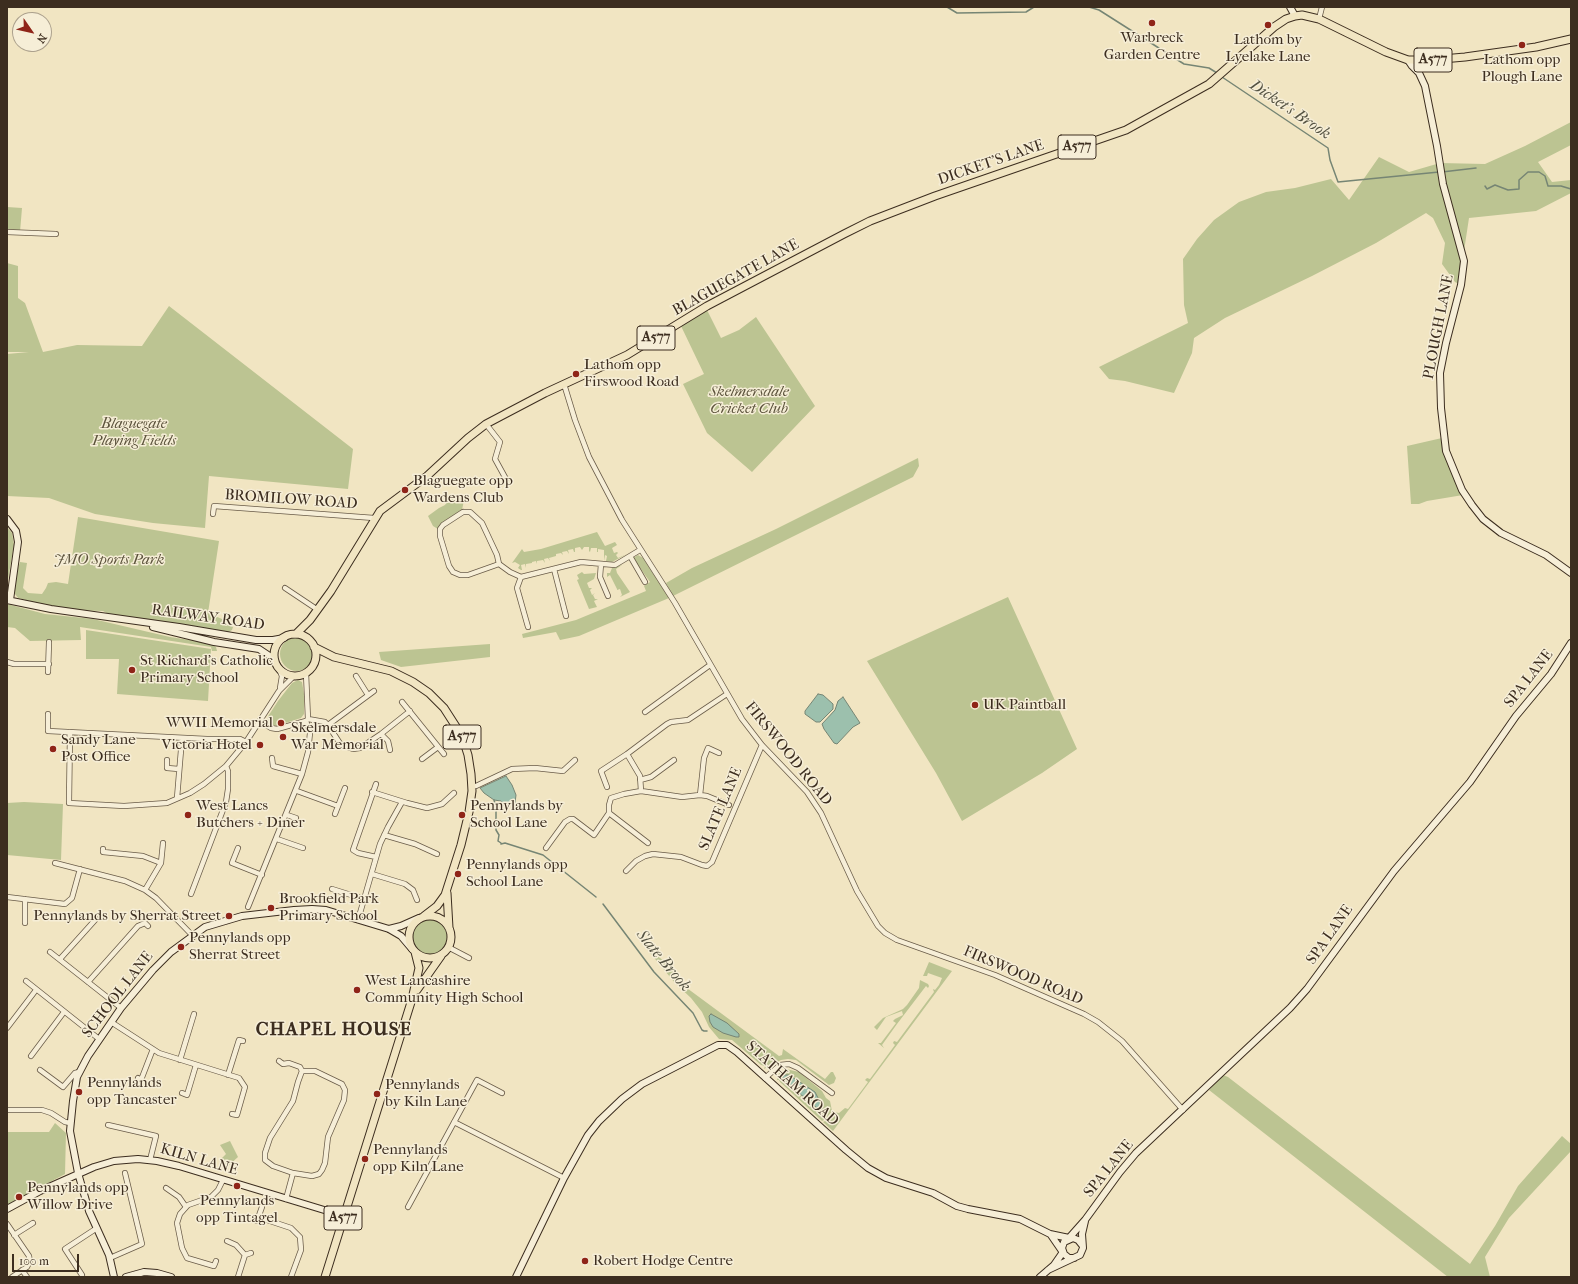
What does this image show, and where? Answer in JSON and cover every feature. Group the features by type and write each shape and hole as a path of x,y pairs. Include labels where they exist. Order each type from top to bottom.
{"main road":[{"name":"A577","path":"1298,15 1319,19 1386,52 1408,60 1438,60 1471,56 1536,47 1571,39"},
{"name":"DICKET'S LANE","path":"935,196 1120,132 1212,82 1274,27 1286,19 1298,15"},
{"name":"BLAGUEGATE LANE","path":"374,518 396,498 427,476 468,438 486,424 564,384 627,355 707,306 844,234 870,221 935,196"},
{"name":"A577","path":"284,638 296,634 318,610 331,591 374,518"},
{"path":"296,634 308,639 310,620"},
{"path":"284,638 276,647 274,659 279,669 288,675 294,676 306,673 310,670 316,657 314,647"},
{"name":"A577","path":"308,639 314,647 334,657 386,670 414,682 429,693 444,708 462,736 470,764 471,799 467,824 447,890 437,906 414,923 410,929 408,936 409,943 419,964 419,972 412,999 325,1277"},
{"name":"A577","path":"315,662 334,657"},
{"name":"A577","path":"412,999 428,972 448,947 451,936 447,890"},
{"path":"422,917 437,917 447,924 450,930"},
{"path":"413,950 425,958 431,958 442,954"}],"street":[{"path":"1290,7 1298,15"},
{"path":"1319,19 1322,7"},
{"name":"PLOUGH LANE","path":"1408,60 1419,73 1425,86 1442,176 1464,261 1461,285 1440,373 1441,414 1446,451 1462,490 1483,519 1501,533 1550,558 1571,573"},
{"path":"7,232 56,234"},
{"name":"FIRSWOOD ROAD","path":"564,384 575,420 589,457 608,496 640,550 662,582 742,718 762,745 807,792 821,812 857,891 878,926 897,940 995,975 1084,1014 1098,1022 1122,1041 1183,1110"},
{"path":"486,424 500,442 495,459 506,479"},
{"name":"BROMILOW ROAD","path":"213,514 214,506 374,518"},
{"path":"499,564 468,575 460,575 453,572 449,566 440,536 440,529 443,525 463,512 470,512 482,523 497,555 499,564 520,577 582,562 615,565 640,550"},
{"path":"7,519 16,531 18,542 8,600"},
{"path":"630,556 645,582"},
{"path":"601,564 601,579 608,596"},
{"path":"554,569 566,616"},
{"path":"520,577 517,588 528,627"},
{"path":"285,588 318,610"},
{"name":"RAILWAY ROAD","path":"8,600 51,609 265,641 284,638"},
{"name":"RAILWAY ROAD","path":"128,621 214,642 259,649 274,659"},
{"path":"236,637 243,647"},
{"path":"48,672 49,642"},
{"name":"SPA LANE","path":"1069,1238 1085,1220 1127,1163 1307,989 1391,875 1470,782 1516,716 1551,674 1571,643"},
{"path":"7,662 14,664 48,664"},
{"path":"645,712 710,665"},
{"path":"279,669 282,680 279,691"},
{"path":"256,905 249,905 297,790 308,752 310,733 307,720 306,673"},
{"path":"70,732 69,803 145,806 168,803 190,793 204,784 226,766 246,742 279,691 294,676"},
{"path":"356,676 368,695"},
{"path":"328,725 374,691"},
{"path":"607,787 601,771 670,722 688,720 727,694"},
{"path":"402,702 444,754"},
{"path":"260,721 271,728 277,729 307,720 322,720 328,725 341,745 353,749 360,748 381,734 410,711"},
{"path":"48,714 48,731 225,740 240,738 246,742"},
{"path":"381,734 388,741 390,750"},
{"path":"177,798 182,738"},
{"name":"SLATE LANE","path":"626,872 636,861 652,854 681,857 707,866 712,862 762,745"},
{"path":"421,759 438,747"},
{"path":"700,795 704,758 708,748 719,752"},
{"path":"627,754 636,768 640,780 641,791"},
{"path":"272,758 273,766 302,774"},
{"path":"167,760 167,768 179,769"},
{"path":"476,786 512,769 535,768 563,771 574,760"},
{"path":"640,780 651,777 674,760"},
{"path":"191,894 226,802 228,770 226,766"},
{"path":"376,784 353,850 358,853 376,857"},
{"path":"335,814 345,788"},
{"path":"297,790 338,806"},
{"path":"546,848 565,822 570,819 573,819 594,835 609,813 611,798 624,794 641,791 682,797 700,795 714,798 729,804"},
{"path":"372,792 402,802 427,808 442,804 454,793"},
{"path":"358,920 376,857 384,835 402,802"},
{"path":"609,813 648,843"},
{"path":"287,815 296,818"},
{"path":"384,835 415,844 437,854"},
{"path":"277,839 303,848"},
{"path":"145,890 160,863 163,843"},
{"path":"238,848 232,863 262,875"},
{"path":"103,849 103,852 143,856 160,863"},
{"path":"55,863 80,868 125,881 145,890 156,898 192,935"},
{"path":"7,896 60,905 67,904 73,896 80,868"},
{"path":"372,874 405,884 413,890 417,900"},
{"path":"332,889 364,899"},
{"path":"25,899 25,924"},
{"name":"SCHOOL LANE","path":"114,1277 110,1258 89,1211 78,1173 71,1140 70,1123 75,1086 83,1063 99,1039 121,1008 163,959 192,935 205,927 235,918 294,910 319,909 389,929 401,936 413,950"},
{"path":"389,929 402,926 422,917"},
{"path":"60,959 96,919"},
{"path":"88,982 138,926 145,923 148,926"},
{"path":"448,947 469,958"},
{"path":"50,952 121,1008"},
{"path":"26,981 99,1039"},
{"path":"7,1028 36,990"},
{"path":"31,1056 64,1012"},
{"path":"180,1060 194,1014"},
{"path":"111,1022 159,1053 239,1078 245,1087 237,1115 232,1114"},
{"path":"228,1075 239,1040 243,1041"},
{"name":"STATHAM ROAD","path":"516,1277 564,1178 588,1135 599,1121 622,1099 642,1084 718,1045 727,1045 737,1052 846,1150 868,1168 886,1178 933,1193 957,1206 1020,1219 1050,1234 1069,1238"},
{"path":"138,1078 141,1080 153,1049"},
{"path":"279,1061 283,1064 289,1063 300,1067 302,1071"},
{"path":"765,1078 780,1065 789,1064 798,1068 832,1093"},
{"path":"182,1093 187,1095 196,1065"},
{"path":"40,1070 63,1087 75,1073 79,1072"},
{"path":"302,1071 315,1071 342,1084 345,1090 344,1100 339,1114 328,1137 325,1163 319,1174 312,1176 293,1173 273,1166 265,1160 264,1157 270,1138 294,1101 302,1071"},
{"path":"408,1207 477,1080 502,1093"},
{"path":"7,1110 42,1110 70,1123"},
{"path":"454,1122 564,1178"},
{"path":"108,1125 156,1136 150,1160"},
{"name":"KILN LANE","path":"7,1209 78,1173 114,1161 150,1160 179,1166 344,1216"},
{"path":"110,1258 142,1244 125,1173"},
{"path":"286,1199 293,1173"},
{"path":"216,1260 214,1266 187,1258 182,1248 177,1223 180,1214 186,1207 196,1201 211,1197 218,1190 223,1180"},
{"path":"166,1188 179,1197 186,1207"},
{"path":"262,1207 258,1219 291,1228 300,1237 301,1250 291,1277"},
{"name":"SPA LANE","path":"1082,1245 1082,1234 1085,1220"},
{"path":"14,1235 33,1223"},
{"path":"7,1224 30,1258 29,1265 12,1277"},
{"path":"82,1275 66,1249 97,1228"},
{"name":"STATHAM ROAD","path":"1050,1234 1062,1251"},
{"path":"1040,1277 1048,1270 1056,1263 1062,1251 1064,1242 1069,1238 1078,1240 1083,1248 1080,1255 1048,1270"},
{"path":"227,1241 236,1245 245,1255"},
{"path":"1062,1251 1066,1256 1074,1258"},
{"path":"245,1255 251,1253"},
{"path":"238,1277 245,1255"},
{"path":"22,1270 27,1277"},
{"path":"126,1277 144,1272 157,1273 171,1277"}],"green space":[{"path":"1571,122 1571,145 1538,162 1552,182 1571,180 1571,193 1536,211 1469,218 1459,284 1455,282 1442,264 1445,243 1433,218 1426,213 1376,243 1225,318 1194,338 1192,353 1174,393 1125,381 1109,379 1099,367 1188,323 1184,305 1183,259 1197,239 1214,220 1239,202 1266,192 1295,188 1331,179 1349,200 1379,157 1409,172 1440,163 1485,164 1525,146"},
{"path":"7,207 22,208 20,232 7,230"},
{"name":"Blaguegate Playing Fields","path":"7,263 18,266 18,298 25,303 43,352 77,345 142,346 169,306 353,449 348,489 209,476 205,528 153,523 95,514 49,498 7,496 7,354 29,352 7,352"},
{"name":"Skelmersdale Cricket Club","path":"707,310 721,338 739,330 756,317 815,406 752,472 707,433 683,384 704,374 681,326"},
{"path":"1442,438 1463,495 1427,501 1419,504 1411,504 1407,446"},
{"path":"918,458 919,466 913,477 673,596 666,583 692,568 776,529"},
{"path":"456,495 464,500 462,510 441,525 438,529 433,526 428,516 445,505 449,499"},
{"name":"JMO Sports Park","path":"78,517 219,541 208,613 229,622 233,627 232,630 227,633 112,616 103,611 67,610 18,598 15,594 15,578 20,562 27,563 23,588 28,593 42,594 48,583 56,582 68,584"},
{"path":"7,527 12,533 14,545 7,585"},
{"path":"597,532 605,546 615,542 617,545 612,548 614,553 618,553 616,555 618,558 627,554 612,562 606,561 607,556 605,555 604,561 604,550 598,549 597,552 597,548 591,548 590,552 589,547 584,547 582,550 580,547 575,548 575,552 573,549 568,550 569,554 567,551 562,552 563,555 561,553 556,554 556,556 549,558 550,561 548,558 544,559 545,563 543,560 537,561 537,564 536,561 526,564 526,568 525,564 521,565 521,570 518,568 520,565 515,562 512,563 522,549 524,552 541,549"},
{"path":"638,555 643,558 669,598 579,636 560,640 556,632 523,638 522,634 576,620 646,591 644,586 650,582 633,558"},
{"path":"622,565 616,569 617,573 630,592 620,597 622,595 620,589 617,590 610,575 607,577 607,573 610,573 612,568"},
{"path":"582,572 584,574 596,573 594,579 587,583 589,588 592,588 590,590 592,595 595,593 593,595 595,599 598,599 594,601 597,607 589,609 577,580 579,579 577,575"},
{"name":"UK Paintball","path":"1008,597 1077,749 1042,773 962,821 936,773 867,661"},
{"path":"7,604 45,614 93,619 170,637 210,643 216,647 217,651 212,651 211,647 80,627 81,640 30,641 15,628 7,627"},
{"name":"St Richard's Catholic Primary School","path":"86,630 211,649 208,701 117,694 119,659 86,659"},
{"path":"294,637 300,637 309,642 313,648 313,660 309,666 300,671 294,671 285,666 280,657 280,651 285,642"},
{"path":"490,644 490,657 401,667 381,660 379,652"},
{"path":"298,680 302,682 304,694 304,714 301,718 276,726 270,724 267,718 292,683"},
{"path":"24,802 63,804 61,860 7,855 7,803"},
{"path":"433,919 442,924 446,930 446,944 442,950 433,955 425,955 416,950 412,944 411,933 416,924 422,920"},
{"path":"646,948 674,968 676,980 779,1056 782,1055 783,1049 825,1079 831,1072 833,1072 836,1078 834,1083 829,1085 796,1060 781,1060 764,1069 765,1066 761,1065 732,1040 719,1039 709,1027 702,1012 691,998 675,983"},
{"path":"929,962 952,971 833,1131 823,1122 827,1120 833,1112 839,1113 845,1108 848,1109 868,1082 865,1080 867,1078 870,1079 895,1045 893,1043 894,1041 897,1042 934,992 933,989 935,990 939,985 942,978 928,973 927,976 923,976"},
{"path":"920,980 928,984 928,988 926,986 897,1024 882,1045 884,1048 878,1043 881,1043 896,1023 893,1021 903,1015 902,1011 886,1017 877,1030 874,1027 883,1018 903,1009 907,1005 919,988"},
{"path":"786,1069 799,1072 822,1091 826,1098 830,1101 832,1111 826,1119 822,1121 779,1080 777,1080 779,1073","holes":["789,1075 815,1092 820,1110 787,1083"]},
{"path":"1223,1075 1228,1077 1470,1264 1495,1226 1518,1186 1562,1136 1571,1144 1571,1151 1509,1218 1485,1257 1490,1277 1448,1277 1209,1090"},
{"path":"55,1123 66,1133 65,1174 7,1205 7,1132 49,1132"},
{"path":"230,1141 238,1157 228,1166 220,1160 226,1154 220,1145"}],"shaded area":[{"path":"818,694 823,695 833,704 833,709 820,722 816,722 805,714 805,711"},
{"path":"843,697 860,723 853,727 837,744 834,743 822,724 835,710 838,701"},
{"path":"506,776 516,795 515,803 504,806 501,801 494,800 480,788"},
{"path":"711,1014 727,1023 739,1034 739,1037 723,1033 713,1027 709,1016"},
{"path":"785,1075 789,1075 815,1092 823,1108 820,1110 817,1108 787,1083 782,1078"}],"waterway":[{"name":"Dicket's Brook","path":"947,7 957,13 1026,12 1034,7"},
{"name":"Dicket's Brook","path":"1089,7 1099,10 1184,64 1209,68 1217,73"},
{"name":"Dicket's Brook","path":"1222,77 1328,148 1330,160 1338,182 1439,172"},
{"name":"Dicket's Brook","path":"1442,172 1476,168"},
{"path":"1485,186 1487,189 1495,185 1508,190 1519,189 1519,180 1528,172 1539,172 1545,176 1548,186 1561,186 1571,189"},
{"path":"494,800 496,807 496,830 499,835 498,841 501,843"},
{"name":"Slate Brook","path":"501,844 505,843 543,855 596,897"},
{"name":"Slate Brook","path":"603,904 654,972 693,1013 702,1030 707,1031"}],"place":[{"name":"Warbreck Garden Centre","path":"1152,23"},
{"name":"Lathom by Lyelake Lane","path":"1268,25"},
{"name":"Lathom opp Plough Lane","path":"1522,45"},
{"name":"Lathom opp Firswood Road","path":"576,374"},
{"name":"Blaguegate opp Wardens Club","path":"405,490"},
{"name":"St Richard's Catholic Primary School","path":"132,670"},
{"name":"UK Paintball","path":"975,705"},
{"name":"WWII Memorial","path":"281,723"},
{"name":"Skelmersdale War Memorial","path":"283,737"},
{"name":"Victoria Hotel","path":"260,745"},
{"name":"Sandy Lane Post Office","path":"53,749"},
{"name":"West Lancs Butchers + Diner","path":"188,815"},
{"name":"Pennylands by School Lane","path":"462,815"},
{"name":"Pennylands opp School Lane","path":"458,874"},
{"name":"Brookfield Park Primary School","path":"271,908"},
{"name":"Pennylands by Sherrat Street","path":"229,916"},
{"name":"Pennylands opp Sherrat Street","path":"181,947"},
{"name":"West Lancashire Community High School","path":"357,990"},
{"name":"Pennylands opp Tancaster","path":"79,1092"},
{"name":"Pennylands by Kiln Lane","path":"377,1094"},
{"name":"Pennylands opp Kiln Lane","path":"365,1159"},
{"name":"Pennylands opp Tintagel","path":"237,1186"},
{"name":"Pennylands opp Willow Drive","path":"19,1197"},
{"name":"Robert Hodge Centre","path":"585,1261"}],"district":[{"name":"CHAPEL HOUSE","path":"334,1030"}]}
